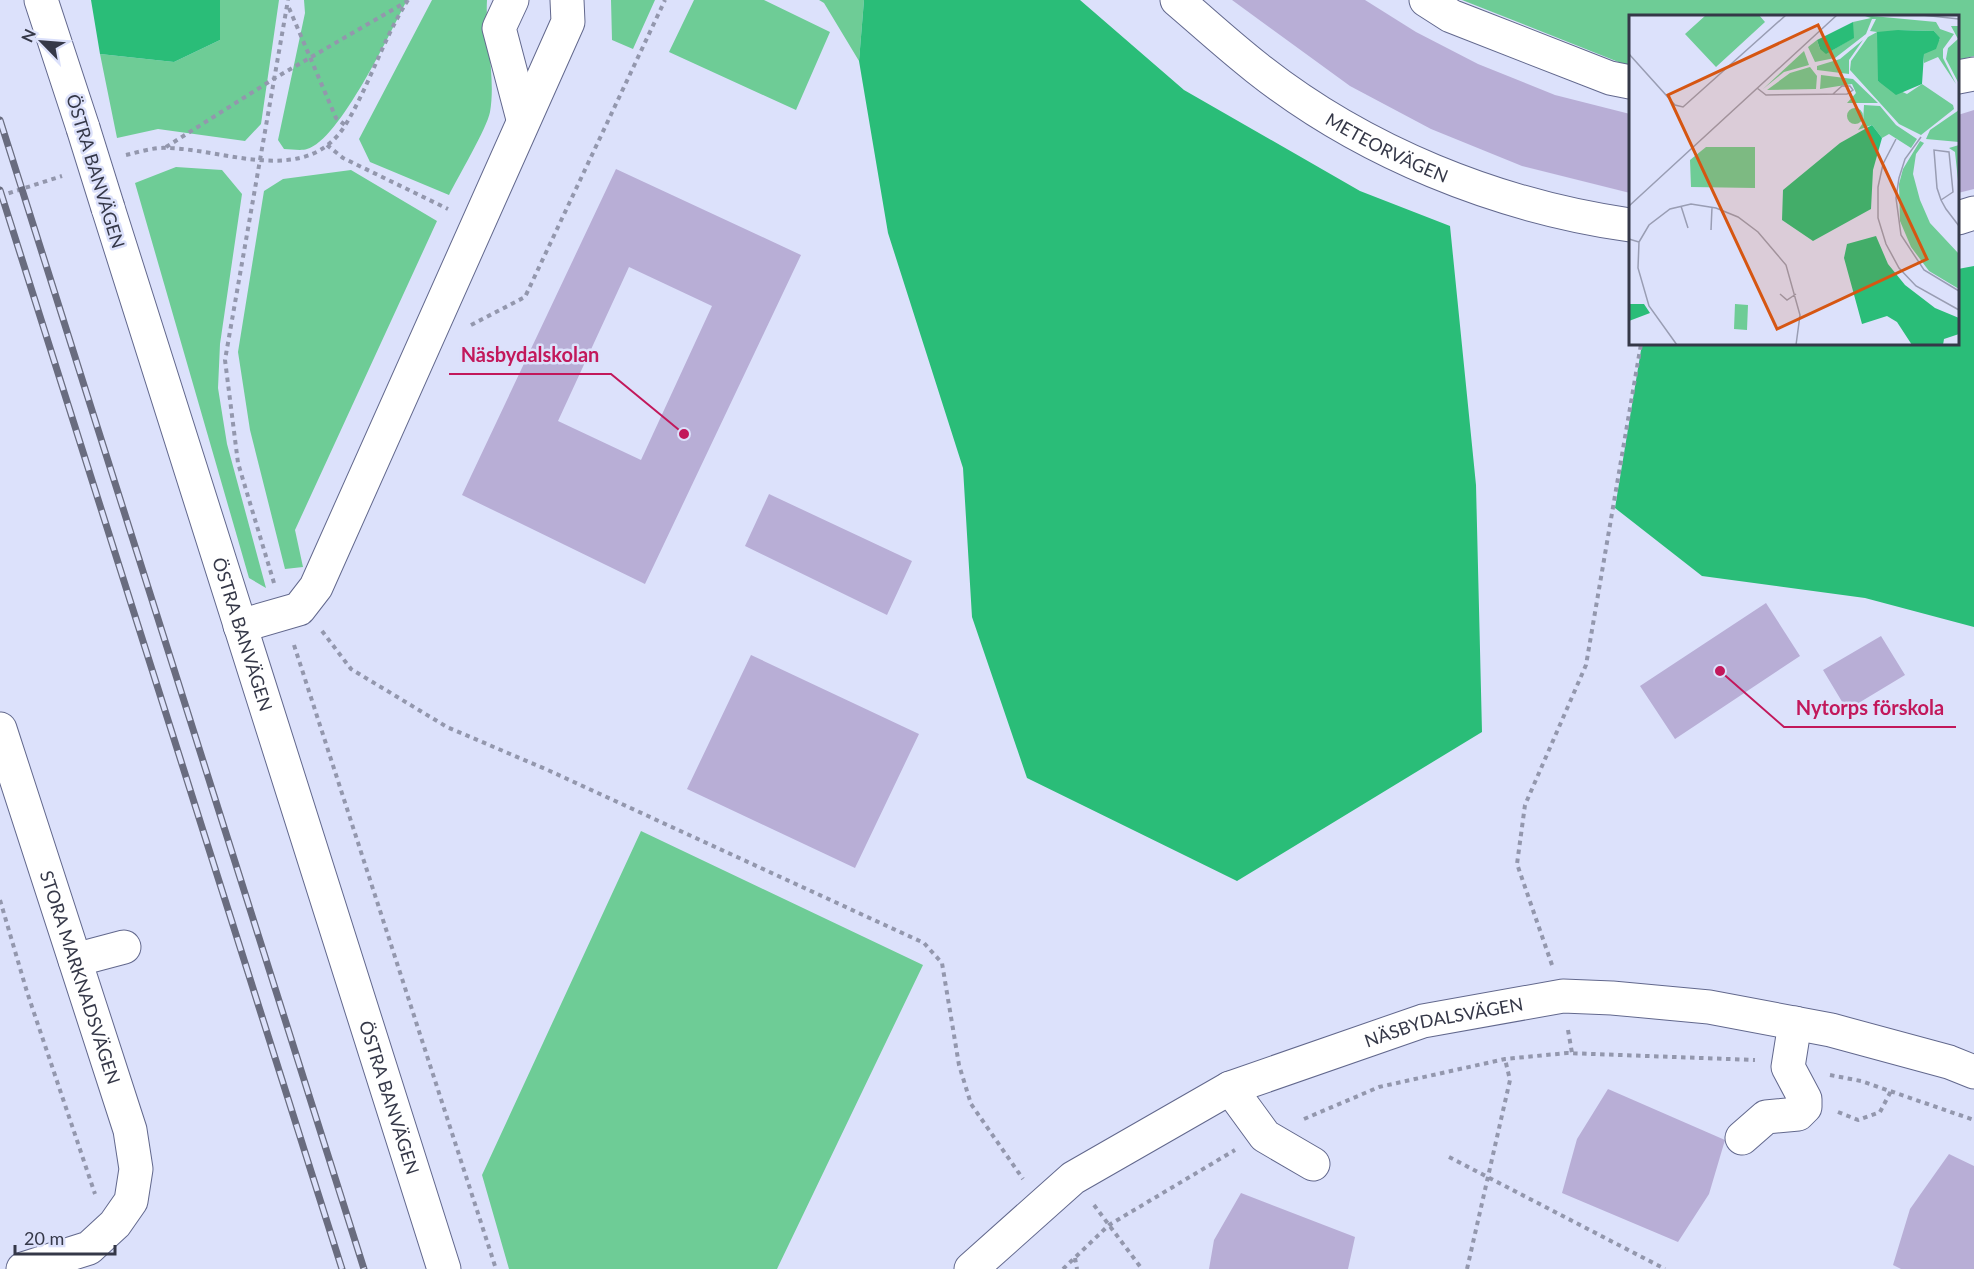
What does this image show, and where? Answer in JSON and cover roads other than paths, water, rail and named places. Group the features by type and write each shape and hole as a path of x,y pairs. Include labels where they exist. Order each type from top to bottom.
{"street":[{"name":"ÖSTRA BANVÄGEN","path":"41,0 444,1269"},
{"path":"512,0 499,28 523,119"},
{"path":"240,626 299,609 316,587 568,22 567,0"},
{"name":"METEORVÄGEN","path":"1177,0 1257,69 1314,108 1370,140 1443,175 1530,204 1629,225"},
{"path":"1426,0 1451,16 1610,78 1629,82"},
{"path":"1959,77 1974,74"},
{"path":"1959,218 1974,213"},
{"name":"STORA MARKNADSVÄGEN","path":"0,729 130,1130 136,1168 131,1202 110,1229 89,1248 23,1269"},
{"path":"75,960 124,947"},
{"name":"NÄSBYDALSVÄGEN","path":"971,1269 1073,1178 1230,1088 1424,1021 1563,996 1612,998 1709,1007 1831,1030 1928,1056 1974,1072"},
{"path":"1742,1138 1766,1117 1798,1114 1805,1107 1805,1099 1788,1067 1795,1023"},
{"path":"1230,1088 1265,1136 1313,1164"}],"railway":[{"path":"0,120 364,1269"},
{"path":"0,190 342,1269"}],"place":[{"name":"Näsbydalskolan","path":"684,434"},
{"name":"Nytorps förskola","path":"1720,671"}]}
